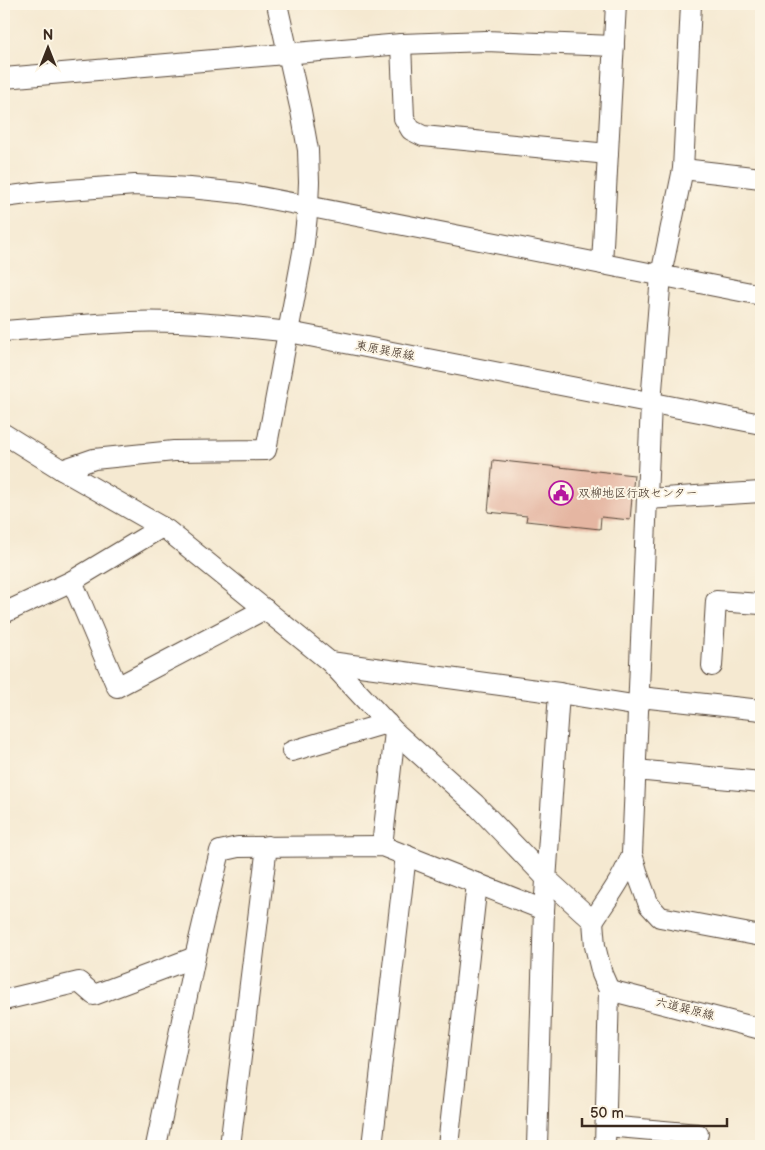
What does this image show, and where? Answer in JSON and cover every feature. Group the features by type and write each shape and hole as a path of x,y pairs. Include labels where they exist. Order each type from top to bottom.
{"street":[{"path":"62,470 94,459 174,451 266,450 303,252 310,182 308,150 301,111 276,4"},
{"path":"602,264 616,4"},
{"path":"605,1146 609,990 602,974 595,946 593,921 627,868 632,854 651,403 661,275 683,169 691,4"},
{"path":"4,78 401,44 486,41 614,46"},
{"path":"401,44 404,118 411,130 423,136 608,154"},
{"path":"683,169 761,178"},
{"path":"4,197 42,192 135,186 190,188 240,193 761,295"},
{"name":"東原巽原線","path":"4,331 130,322 181,322 289,332 761,424"},
{"path":"4,434 62,470 162,527 330,662 391,728 475,804 546,878 593,921"},
{"path":"648,499 761,492"},
{"path":"4,613 72,581 162,527"},
{"path":"72,581 117,688 265,609"},
{"path":"712,666 716,601 761,604"},
{"path":"330,662 560,693 761,710"},
{"path":"536,1146 544,910 560,693"},
{"path":"292,752 391,728"},
{"path":"382,846 391,728"},
{"path":"636,770 761,782"},
{"path":"156,1146 195,957 220,851 238,847 266,846 382,846 544,910"},
{"path":"230,1146 266,846"},
{"path":"632,854 649,905 660,917 761,936"},
{"path":"372,1146 406,855"},
{"path":"448,1146 477,883"},
{"path":"4,1000 79,982 94,995 195,957"},
{"name":"六道巽原線","path":"609,990 761,1029"},
{"path":"606,1126 671,1139 698,1134"}],"building":[{"name":"双柳地区行政センター","path":"493,460 634,475 630,520 601,517 600,529 526,521 527,516 488,512"}],"place":[{"name":"双柳地区行政センター","path":"561,493"}]}
